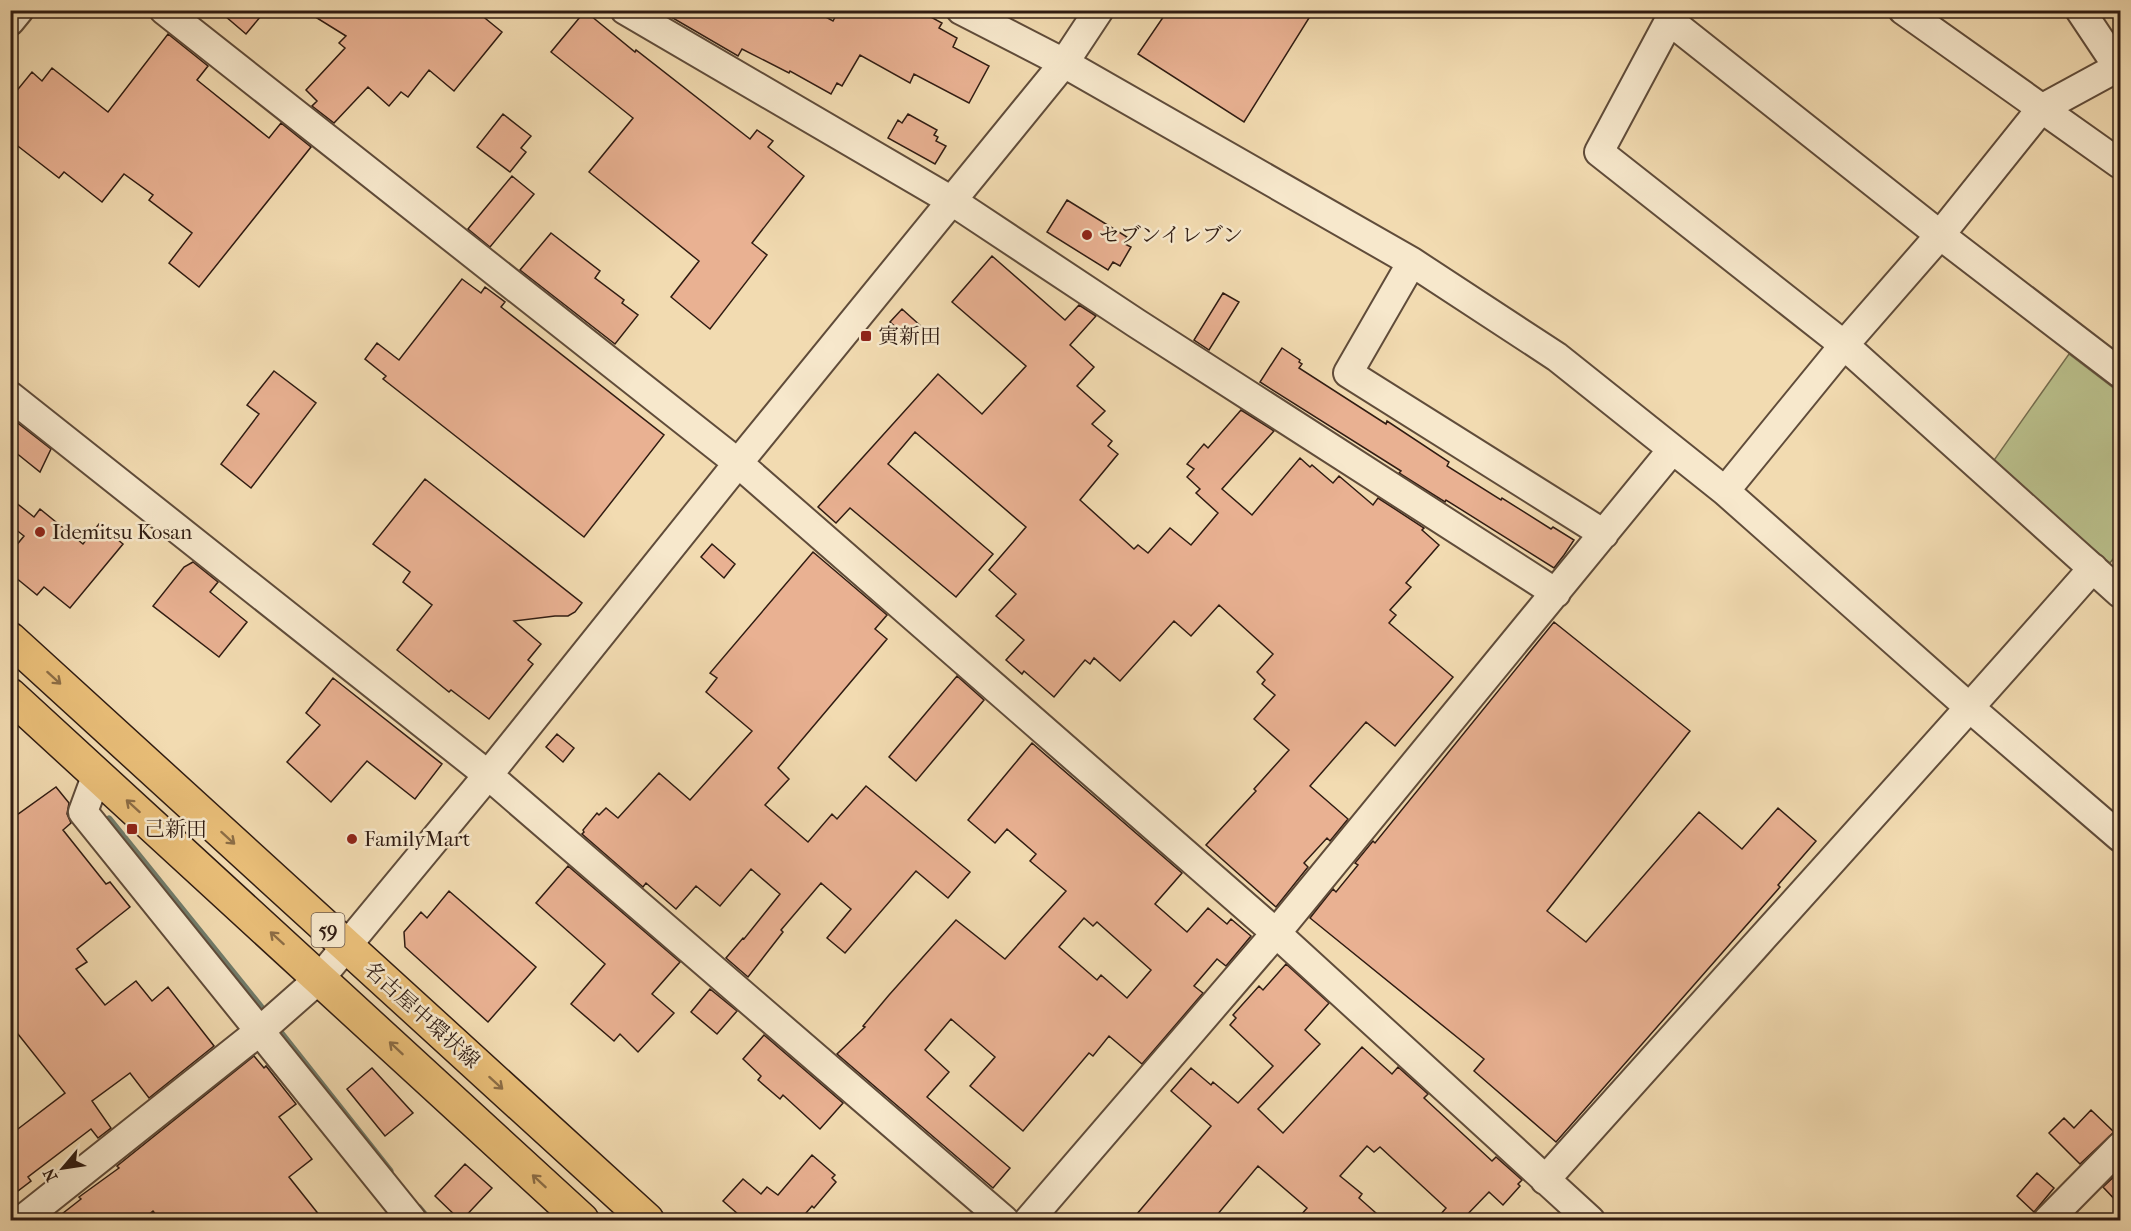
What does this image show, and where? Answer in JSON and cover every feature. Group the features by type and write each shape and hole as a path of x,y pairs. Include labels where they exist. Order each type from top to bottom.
{"main road":[{"name":"名古屋中環状線","path":"10,639 647,1221"},
{"name":"名古屋中環状線","path":"10,695 582,1221"}],"street":[{"path":"10,21 20,10"},
{"path":"164,10 738,463 1276,933 1590,1221"},
{"path":"625,10 952,201 1146,330 1556,593"},
{"path":"961,10 1064,63 1412,262 1557,357 1725,491 1970,708 2121,837"},
{"path":"22,1221 268,1024 320,978 488,775 738,463 1064,63 1099,10"},
{"path":"1904,10 2121,164"},
{"path":"1725,491 1844,345 1940,234 2041,109 2119,66 2080,10"},
{"path":"2121,373 1940,234 1672,16 1599,152 1844,345 2121,593"},
{"path":"1412,262 1348,373 1604,534"},
{"path":"10,396 488,775 1004,1221"},
{"path":"1029,1221 1276,933 1672,450"},
{"path":"1545,1180 2093,568"},
{"path":"97,774 83,812 268,1024 412,1221"},
{"path":"2048,1221 2121,1147"}],"green space":[{"path":"2069,354 2120,393 2120,550 2110,563 1992,463"}],"building":[{"path":"218,10 266,10 246,34"},
{"path":"304,10 475,10 502,32 454,91 429,70 408,97 401,92 389,106 368,87 334,123 312,106 317,101 306,90 345,48 339,43 346,36"},
{"path":"659,10 813,10 833,21 839,10 918,10 942,23 939,28 957,38 953,47 989,66 969,103 914,74 910,83 860,55 842,86 837,83 831,94 790,71 789,73 742,49 738,56"},
{"path":"1168,10 1314,10 1244,122 1138,54"},
{"path":"585,11 750,139 757,130 773,141 768,147 804,176 752,243 767,255 710,329 671,297 699,261 589,172 633,118 551,52"},
{"path":"168,34 208,66 197,80 269,138 281,123 311,147 199,287 169,263 192,233 149,200 153,195 124,174 102,202 64,172 59,178 10,140 10,99 32,72 42,81 52,68 108,112"},
{"path":"503,114 531,136 521,148 526,152 510,172 477,147"},
{"path":"908,114 937,130 934,135 938,137 936,141 946,146 935,164 888,138 898,120 902,123"},
{"path":"512,176 534,194 490,247 468,229"},
{"name":"セブンイレブン","path":"1067,200 1127,237 1123,243 1131,247 1120,266 1113,262 1108,270 1047,232"},
{"path":"551,233 600,271 595,278 624,300 622,303 638,315 615,344 520,270"},
{"path":"992,256 1065,320 1079,305 1096,316 1070,345 1094,367 1077,386 1105,411 1092,424 1112,441 1108,446 1118,454 1080,500 1134,549 1138,545 1148,553 1170,528 1191,545 1218,513 1196,493 1200,489 1187,477 1194,469 1187,464 1204,444 1208,448 1241,410 1274,431 1222,489 1252,515 1300,458 1333,483 1339,476 1373,505 1378,498 1424,528 1422,530 1439,545 1406,583 1411,587 1390,610 1396,615 1389,623 1453,677 1395,746 1366,722 1310,786 1348,819 1330,841 1327,838 1304,863 1308,867 1276,907 1206,845 1256,791 1254,789 1289,750 1254,719 1275,695 1262,684 1265,680 1257,672 1273,654 1219,605 1191,636 1174,621 1120,681 1094,658 1090,664 1085,660 1054,697 1024,671 1022,674 1006,660 1024,640 996,616 1016,594 989,570 1026,527 915,432 888,464 993,554 956,597 850,508 836,523 818,507 938,374 982,414 1026,366 952,302"},
{"path":"462,279 481,293 485,287 505,302 501,307 664,435 584,537 383,379 386,376 365,359 377,343 399,360"},
{"path":"1223,293 1239,302 1209,350 1194,340"},
{"path":"902,309 923,328 911,341 890,322"},
{"path":"1282,348 1300,360 1302,364 1299,368 1386,424 1387,421 1449,462 1447,466 1501,500 1502,498 1551,529 1553,527 1574,540 1554,568 1399,473 1401,471 1260,382"},
{"path":"274,371 316,403 251,488 221,464 259,414 247,405"},
{"path":"10,417 51,449 40,472 10,448"},
{"path":"425,479 582,603 575,612 568,616 514,621 541,644 528,660 533,664 489,719 451,690 449,692 397,650 432,605 403,582 410,572 373,544"},
{"path":"10,498 34,517 40,509 83,544 99,524 123,544 70,608 44,587 37,595 10,573 10,553 24,536 10,525"},
{"path":"712,544 735,564 724,578 701,557"},
{"path":"813,552 887,615 875,629 887,639 778,768 789,779 765,805 808,842 832,814 837,819 866,786 970,872 948,898 916,871 845,953 827,938 851,909 821,883 781,930 783,932 748,977 726,958 780,894 751,869 720,906 696,886 676,909 646,883 643,887 582,834 597,813 599,815 606,808 618,818 659,773 690,800 752,731 706,692 717,678 710,673"},
{"path":"193,562 218,582 210,592 247,622 219,657 153,606 184,567"},
{"path":"1554,622 1690,731 1547,911 1586,942 1699,812 1742,849 1778,808 1816,841 1778,885 1780,887 1556,1142 1474,1071 1484,1059 1310,918 1333,889 1336,892 1358,865 1355,863 1373,841 1375,843"},
{"path":"957,676 984,700 916,781 889,757"},
{"path":"333,678 442,764 415,799 367,761 331,802 287,762 320,725 306,713"},
{"path":"557,734 574,748 563,762 546,747"},
{"path":"1032,743 1182,873 1155,904 1187,932 1208,908 1227,924 1231,919 1251,936 1226,966 1217,959 1194,986 1203,993 1142,1064 1109,1036 1093,1056 1089,1053 1023,1131 970,1086 995,1057 951,1019 925,1050 949,1072 927,1097 1010,1168 993,1188 837,1054 865,1027 863,1026 889,995 956,920 1005,959 1066,891 1030,861 1036,854 1007,829 995,843 968,820","holes":["1084,918 1093,926 1097,922 1151,970 1127,998 1101,975 1097,980 1059,947"]},
{"path":"56,787 69,803 67,814 71,823 63,830 106,884 110,882 130,907 77,949 87,962 76,969 105,1005 136,981 152,1001 168,987 214,1046 149,1098 130,1073 92,1101 111,1128 98,1138 91,1129 28,1177 31,1181 10,1197 10,1135 65,1093 10,1024 10,820"},
{"path":"568,866 680,962 652,994 674,1013 638,1052 620,1034 614,1041 571,1004 605,964 536,903"},
{"path":"449,891 536,967 488,1022 405,947 404,932 421,912 427,918"},
{"path":"1286,964 1329,1003 1305,1030 1320,1044 1258,1109 1283,1133 1362,1047 1392,1074 1398,1067 1428,1094 1424,1098 1492,1161 1496,1157 1522,1180 1518,1184 1520,1186 1503,1205 1489,1192 1461,1221 1435,1221 1446,1208 1380,1147 1374,1152 1367,1146 1340,1176 1362,1194 1359,1198 1385,1221 1296,1221 1307,1208 1258,1166 1212,1221 1131,1221 1211,1126 1171,1091 1191,1068 1211,1085 1213,1082 1238,1103 1273,1066 1230,1025 1236,1018 1233,1015 1259,986 1263,990"},
{"path":"710,989 737,1011 717,1034 691,1012"},
{"path":"764,1035 843,1103 820,1129 783,1095 780,1099 758,1080 761,1076 743,1059"},
{"path":"254,1056 264,1068 266,1066 296,1104 279,1117 312,1159 289,1177 324,1221 161,1221 153,1211 141,1221 53,1221 81,1199 79,1197 119,1168 117,1166"},
{"path":"372,1068 413,1113 385,1136 347,1089"},
{"path":"2091,1110 2114,1132 2080,1164 2049,1133 2064,1118 2074,1128"},
{"path":"812,1155 835,1175 832,1178 836,1182 814,1208 812,1206 799,1221 746,1221 723,1201 743,1179 761,1194 767,1187 778,1195"},
{"path":"465,1164 492,1188 461,1221 435,1196"},
{"path":"2121,1170 2121,1206 2103,1187"},
{"path":"2037,1173 2054,1188 2034,1212 2017,1196"}],"waterway":[{"path":"109,819 268,1016"},
{"path":"276,1027 390,1171"},
{"path":"419,1208 429,1220"}],"place":[{"name":"セブンイレブン","path":"1087,235"},
{"name":"寅新田","path":"866,336"},
{"name":"Idemitsu Kosan","path":"40,532"},
{"name":"己新田","path":"132,829"},
{"name":"FamilyMart","path":"352,839"}]}
